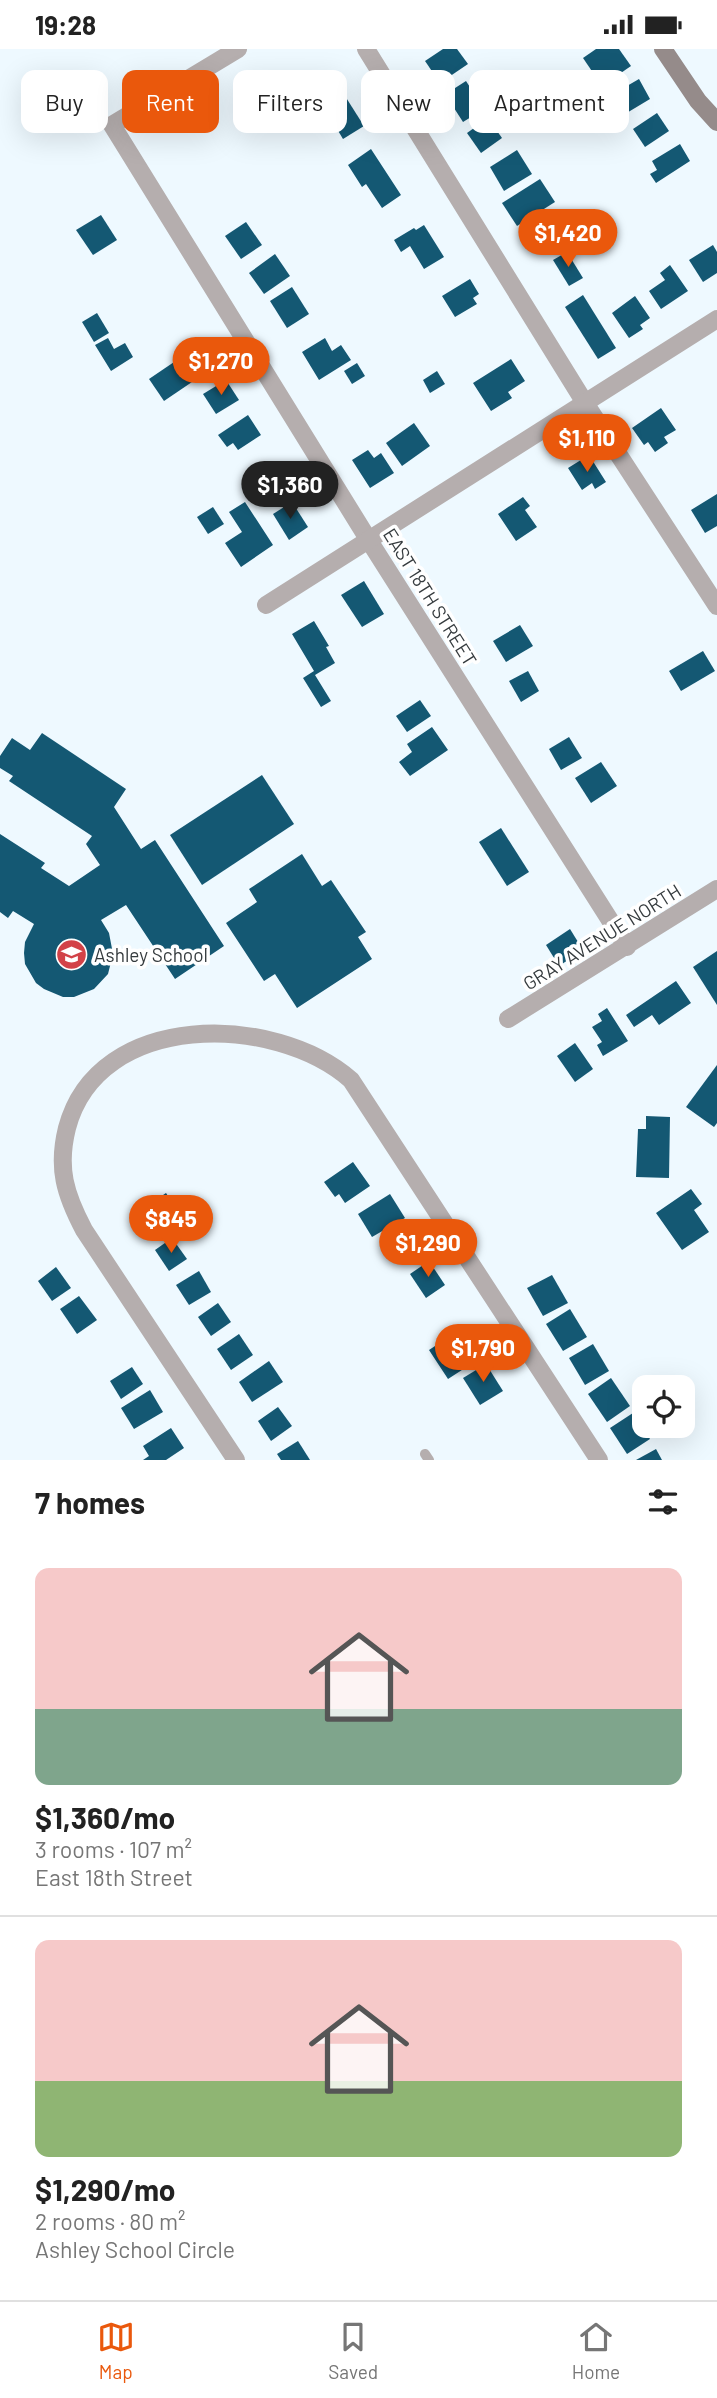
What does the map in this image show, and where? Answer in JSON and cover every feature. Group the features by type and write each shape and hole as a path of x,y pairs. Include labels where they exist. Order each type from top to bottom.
{"street":[{"name":"EAST 18TH STREET","path":"238,49 112,125 368,539 627,947"},
{"path":"366,49 585,403 717,606"},
{"path":"663,49 698,101 717,122"},
{"path":"266,605 717,319"},
{"name":"GRAY AVENUE NORTH","path":"508,1019 717,889"},
{"path":"236,1460 84,1230 74,1211 62,1169 61,1152 77,1098 110,1063 125,1053 141,1045 175,1037 225,1034 270,1041 321,1058 351,1080 599,1460"}],"building":[{"path":"443,49 457,49 468,64 455,73 455,70 431,70 425,61"},
{"path":"596,49 619,49 631,66 625,70 591,70 583,58"},
{"path":"639,79 650,99 629,112 629,85"},
{"path":"466,81 469,86 469,118 463,122 455,110 455,88"},
{"path":"347,99 361,121 361,128 343,139 339,133 347,133"},
{"path":"657,113 669,131 645,147 633,129"},
{"path":"467,133 498,133 502,138 481,153"},
{"path":"680,144 690,161 656,183 650,174 657,170 652,161"},
{"path":"371,149 401,195 382,208 366,184 362,187 348,165"},
{"path":"517,150 532,174 504,191 490,167"},
{"path":"540,179 555,202 517,226 502,203"},
{"path":"101,215 117,240 93,255 76,230"},
{"path":"246,222 262,245 241,259 225,236"},
{"path":"424,225 444,257 424,269 410,246 401,252 394,240"},
{"path":"713,245 717,252 717,273 703,282 689,260"},
{"path":"567,252 583,278 569,286 553,260"},
{"path":"275,254 290,276 264,294 249,273"},
{"path":"670,265 688,291 661,309 649,291 665,280 660,273"},
{"path":"470,279 479,294 473,298 477,304 455,317 442,296"},
{"path":"292,287 309,314 287,328 270,301"},
{"path":"583,295 616,348 598,359 565,307"},
{"path":"635,296 650,318 640,325 643,329 629,338 612,313"},
{"path":"97,313 109,333 94,342 82,322"},
{"path":"108,338 114,349 125,343 133,357 111,371 95,345"},
{"path":"325,338 332,351 341,345 351,360 319,380 302,352"},
{"path":"511,359 525,381 508,392 512,398 491,411 473,383"},
{"path":"177,360 192,382 164,401 149,379"},
{"path":"357,363 365,376 352,384 344,371"},
{"path":"437,371 445,384 430,393 423,380"},
{"path":"226,380 239,400 216,414 203,394"},
{"path":"661,408 676,430 664,437 668,443 655,452 648,442 644,445 632,428"},
{"path":"248,415 261,435 238,450 233,443 227,447 218,435"},
{"path":"414,423 430,446 402,466 386,443"},
{"path":"368,450 374,458 381,453 394,473 370,488 352,460"},
{"path":"589,455 606,482 595,489 592,483 582,490 568,468"},
{"path":"717,494 717,526 705,533 691,510"},
{"path":"523,497 530,506 525,510 537,527 516,541 498,514"},
{"path":"245,502 273,545 241,567 225,543 242,532 229,512"},
{"path":"292,502 308,527 289,540 273,514"},
{"path":"213,507 224,524 208,534 197,517"},
{"path":"364,581 384,614 362,627 341,595"},
{"path":"314,621 329,646 326,647 335,663 315,675 331,701 321,707 303,678 314,671 292,634"},
{"path":"520,625 533,646 506,662 493,641"},
{"path":"703,651 715,671 681,691 669,671"},
{"path":"528,671 539,691 521,702 509,681"},
{"path":"420,700 431,716 407,732 396,716"},
{"path":"432,727 448,750 410,776 399,762 412,752 407,744"},
{"path":"42,733 126,789 114,807 141,849 155,840 224,946 175,979 126,905 101,920 109,933 113,954 108,974 94,989 74,997 63,997 36,983 25,964 24,953 25,942 34,924 13,911 8,918 0,912 0,834 45,863 41,868 69,886 100,865 86,844 92,836 9,781 13,776 0,768 0,756 12,738 30,750"},
{"path":"569,737 582,758 561,770 549,749"},
{"path":"601,762 617,786 591,803 575,778"},
{"path":"262,775 294,824 202,885 170,835"},
{"path":"501,828 529,872 507,886 479,842"},
{"path":"302,854 322,886 331,880 366,932 358,937 372,959 297,1008 275,974 264,981 226,923 257,902 249,889"},
{"path":"570,929 583,950 559,966 546,945"},
{"path":"717,951 717,1005 693,967"},
{"path":"676,981 691,1003 659,1025 652,1015 634,1027 626,1015"},
{"path":"607,1008 628,1041 603,1056 597,1045 602,1042 592,1027 602,1021 598,1014"},
{"path":"575,1043 593,1069 575,1082 557,1056"},
{"path":"717,1065 717,1123 714,1127 686,1107"},
{"path":"646,1116 670,1117 669,1178 636,1177 638,1129 646,1129"},
{"path":"353,1162 370,1186 345,1203 339,1194 335,1197 324,1182"},
{"path":"691,1189 702,1204 694,1210 709,1232 682,1250 656,1213"},
{"path":"166,1193 176,1208 140,1231 131,1217"},
{"path":"390,1194 405,1218 372,1237 358,1214"},
{"path":"172,1238 187,1259 169,1271 155,1250"},
{"path":"429,1261 445,1285 426,1298 410,1274"},
{"path":"56,1267 71,1288 52,1301 38,1281"},
{"path":"199,1271 211,1292 189,1305 176,1285"},
{"path":"552,1275 568,1303 543,1316 527,1288"},
{"path":"79,1296 97,1320 77,1334 60,1309"},
{"path":"218,1303 231,1322 211,1336 198,1317"},
{"path":"570,1309 587,1337 563,1351 546,1324"},
{"path":"239,1334 253,1355 231,1370 217,1349"},
{"path":"467,1335 482,1357 448,1379 429,1350 444,1340 449,1347"},
{"path":"593,1344 609,1371 585,1385 569,1358"},
{"path":"269,1361 283,1382 252,1402 239,1382"},
{"path":"486,1364 503,1391 480,1405 463,1378"},
{"path":"132,1367 143,1384 121,1399 110,1381"},
{"path":"611,1378 630,1406 607,1422 588,1394"},
{"path":"150,1390 163,1412 134,1429 121,1408"},
{"path":"278,1407 292,1426 271,1441 258,1421"},
{"path":"632,1414 632,1438 650,1439 627,1454 610,1428"},
{"path":"171,1428 184,1448 166,1460 143,1460 149,1456 143,1446"},
{"path":"298,1441 310,1460 281,1460 277,1454"},
{"path":"656,1449 662,1460 636,1460"}],"place":[{"name":"Ashley School","path":"71,955"}]}
